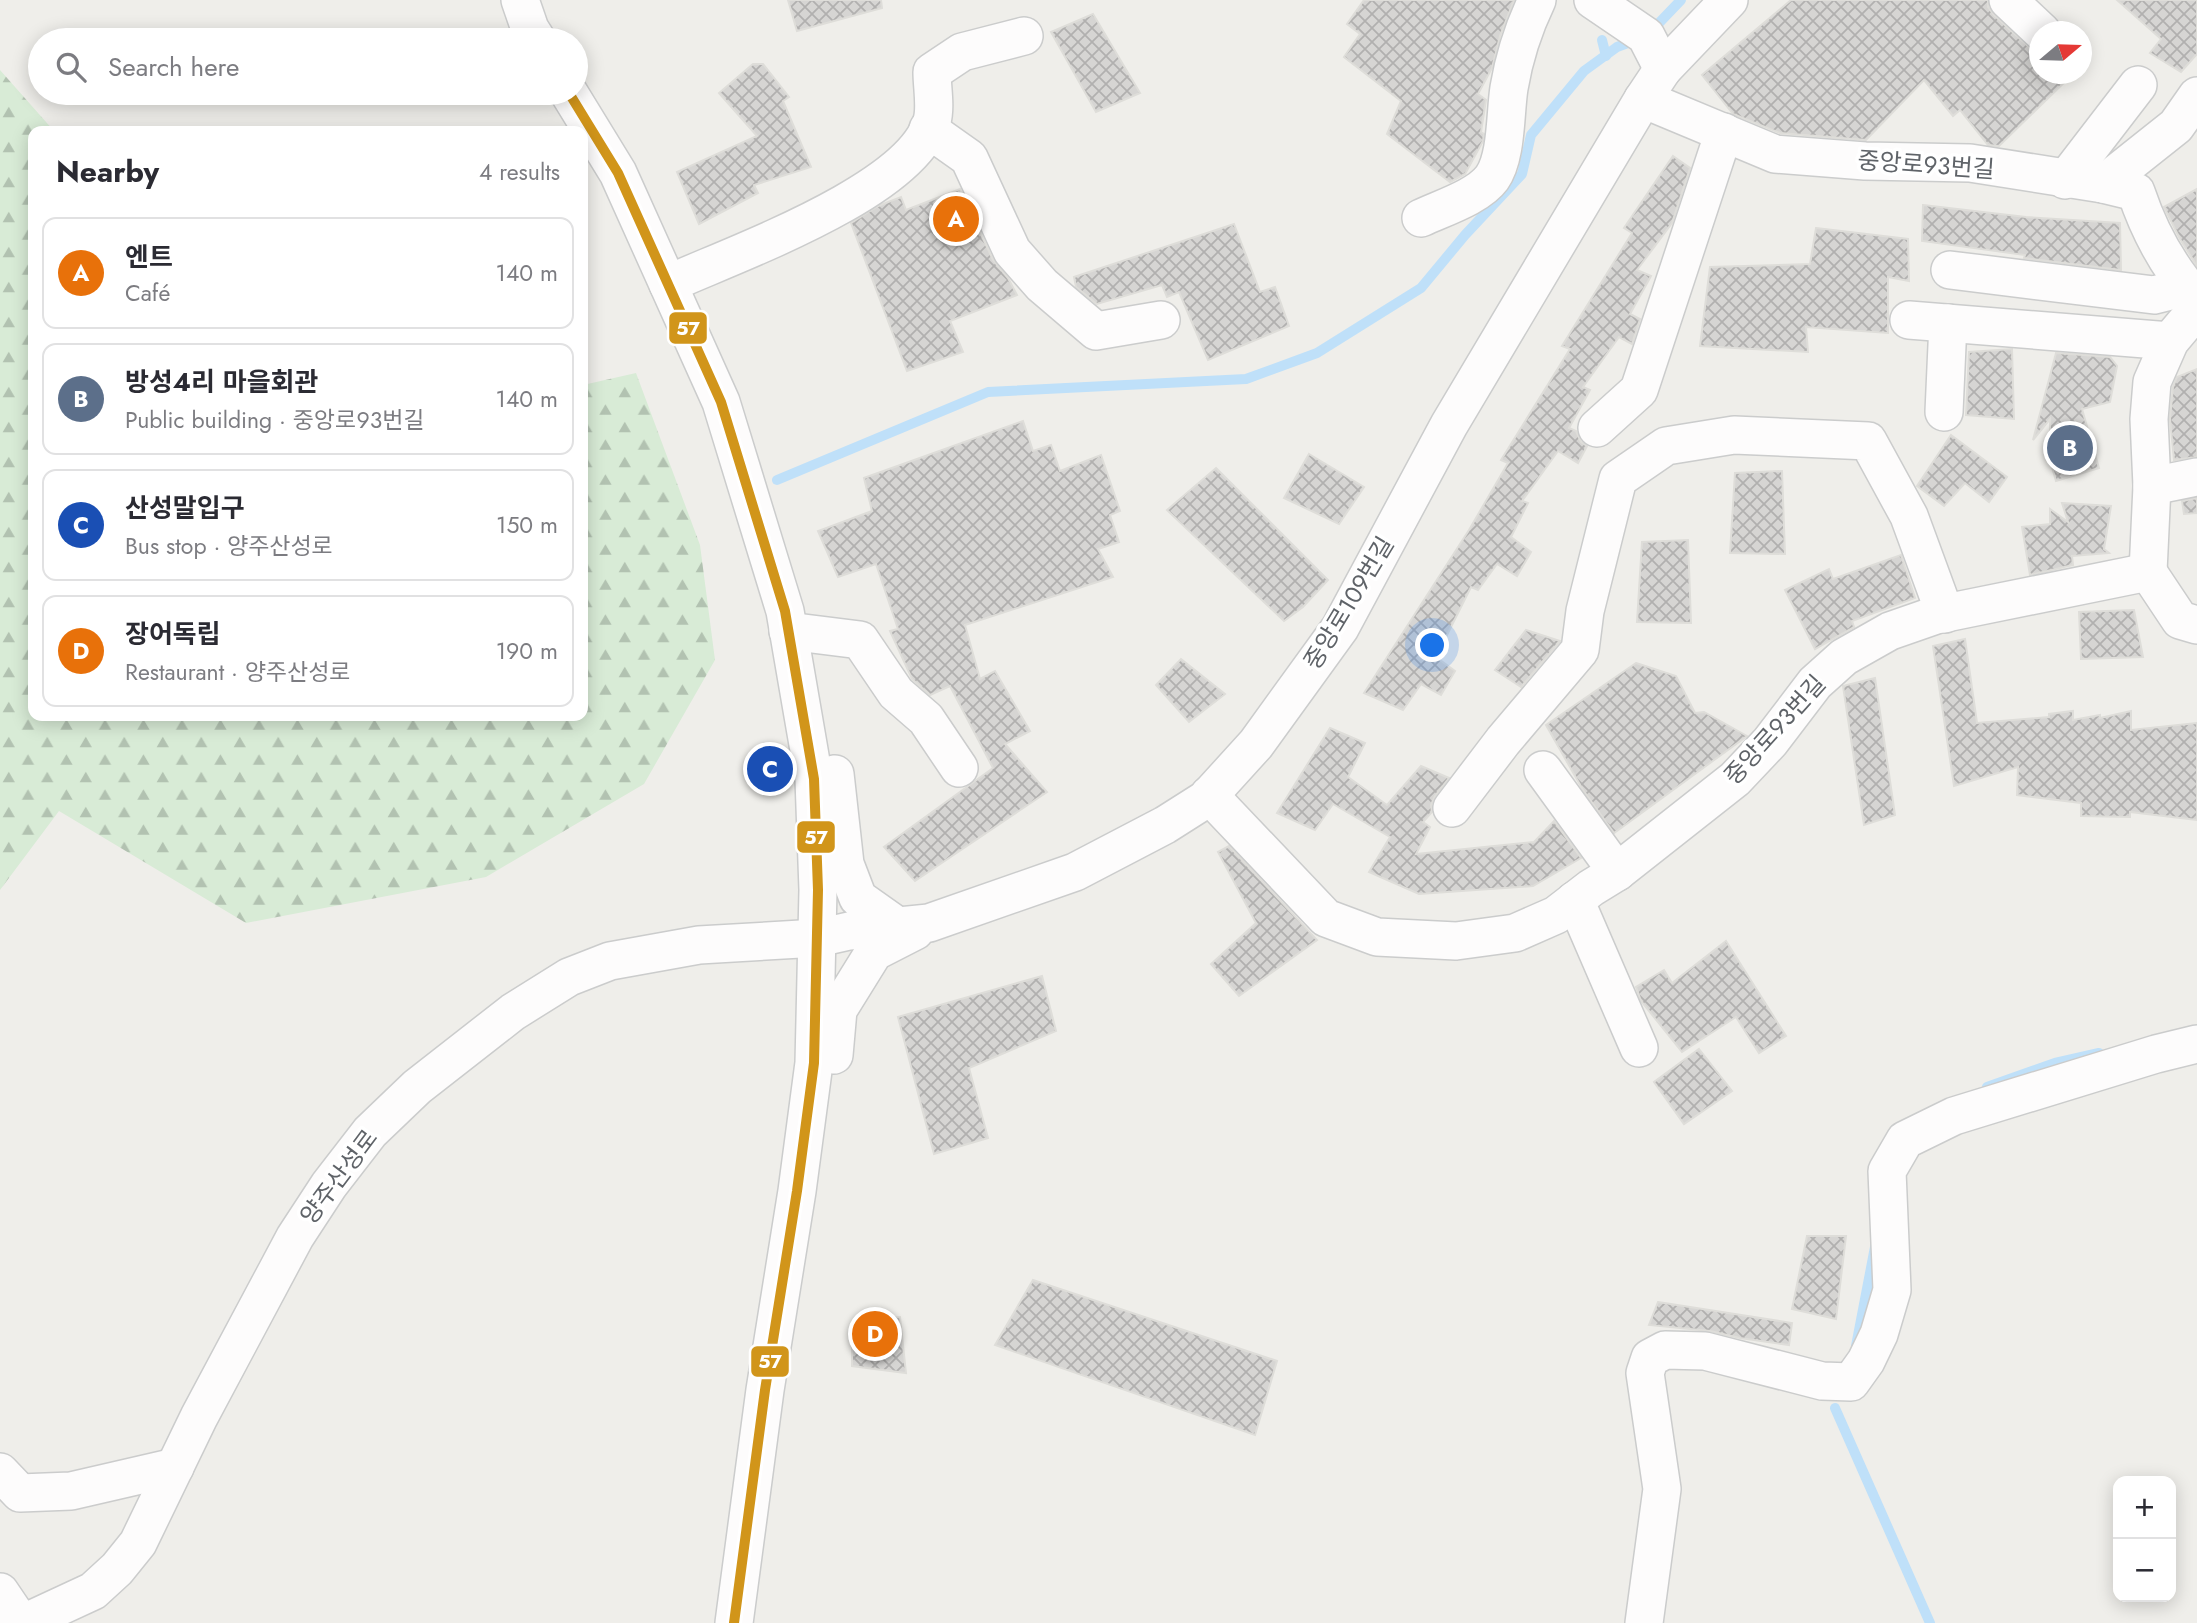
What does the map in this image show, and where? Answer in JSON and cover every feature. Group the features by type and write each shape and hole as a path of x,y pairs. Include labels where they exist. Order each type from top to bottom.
{"street":[{"path":"520,0 530,28"},
{"path":"1421,218 1468,197 1492,178 1503,147 1510,86 1527,19 1537,0"},
{"path":"1593,0 1636,29 1663,69"},
{"name":"중앙로109번길","path":"818,938 849,931 914,925 1075,872 1165,825 1209,795 1256,744 1340,628 1449,425 1643,99 1663,69 1728,0"},
{"path":"2008,0 2030,21"},
{"path":"668,284 796,228 871,189 921,143 933,119 932,72 962,52 1024,36"},
{"path":"2065,180 2138,85"},
{"path":"2103,184 2187,137 2197,96"},
{"name":"중앙로93번길","path":"1643,99 1775,153 1865,161 1970,163 2103,184 2136,192 2146,223 2193,298"},
{"path":"576,105 618,173 721,402 785,611 814,779 818,938 814,1063 800,1171 765,1390 734,1623"},
{"path":"928,129 969,158 1012,251 1042,285 1074,313 1096,331 1161,320"},
{"path":"1597,428 1639,390 1724,132"},
{"path":"1950,270 2193,298 2152,382 2149,419 2152,486 2148,572 2180,620 2197,625"},
{"path":"1909,320 2170,341"},
{"path":"1944,412 1948,323"},
{"path":"1452,808 1503,741 1580,650 1585,611 1618,479 1665,446 1734,435 1868,441 1909,516 1945,614"},
{"path":"2152,486 2197,477"},
{"name":"중앙로93번길","path":"1209,795 1326,918 1377,937 1455,941 1515,933 1556,915 1617,872 1734,779 1770,742 1815,682 1844,657 1890,631 1945,614 2148,572"},
{"path":"788,631 860,640 895,693 926,719 958,768"},
{"path":"795,668 831,744 845,864 858,898 914,925"},
{"path":"1543,770 1617,872"},
{"path":"1574,900 1639,1048"},
{"path":"800,1171 813,1155 827,1096 838,1010 874,952 914,925"},
{"name":"양주산성로","path":"22,1623 93,1591 117,1569 138,1543 295,1237 329,1185 370,1132 427,1078 513,1012 569,977 610,961 699,945 818,938"},
{"path":"1644,1623 1662,1489 1646,1385 1645,1373 1650,1358 1665,1350 1705,1351 1822,1381 1852,1381 1866,1362 1879,1334 1892,1290 1887,1171 1905,1140 1954,1116 2197,1044"},
{"path":"0,1472 20,1493 71,1491 175,1467"},
{"path":"0,1592 22,1623"}],"green space":[{"path":"0,70 28,102 28,105 50,126 28,126 28,721 588,721 588,384 636,373 700,545 715,660 644,784 486,877 246,923 59,811 0,890"}],"building":[{"path":"788,0 881,0 882,8 797,31"},
{"path":"1364,0 1514,0 1500,36 1492,68 1478,94 1486,100 1481,132 1484,134 1483,141 1465,174 1450,182 1387,134 1401,101 1344,57 1360,34 1347,24"},
{"path":"1791,0 1988,0 1988,7 1994,15 2029,47 2029,84 2063,84 1999,146 1988,145 1960,110 1953,116 1924,80 1866,140 1780,133 1733,114 1702,75"},
{"path":"2117,0 2197,0 2197,54 2181,72 2150,53 2161,39"},
{"path":"1093,14 1140,93 1096,112 1051,32"},
{"path":"753,64 763,64 789,97 783,101 811,167 754,185 758,193 699,224 677,172 757,136 719,93"},
{"path":"1673,156 1690,168 1672,223 1637,270 1651,276 1630,314 1640,319 1632,344 1619,337 1583,387 1590,390 1569,428 1576,431 1581,442 1587,446 1578,463 1558,451 1522,501 1528,503 1511,537 1531,552 1517,576 1497,564 1478,590 1471,587 1436,657 1455,671 1441,695 1421,684 1403,710 1364,693 1469,530 1508,463 1501,460 1570,349 1562,346 1632,233 1624,228"},
{"path":"960,189 993,260 1008,278 1017,295 950,321 963,352 907,371 851,223 878,206 901,197 906,210"},
{"path":"2197,189 2197,266 2164,207"},
{"path":"1923,205 2026,217 2120,223 2121,270 2024,258 2025,255 1922,241"},
{"path":"1234,224 1260,292 1275,287 1289,326 1208,360 1179,292 1167,297 1162,285 1097,304 1076,287 1074,277"},
{"path":"1816,228 1908,239 1909,281 1888,277 1888,333 1806,327 1808,352 1700,346 1710,267 1810,264"},
{"path":"2012,349 2014,419 1966,415 1969,352"},
{"path":"2056,353 2110,357 2117,366 2110,402 2082,409 2099,468 2056,481 2050,460 2050,419 2033,440"},
{"path":"2197,369 2197,457 2174,460 2170,419 2173,387 2177,377"},
{"path":"1023,421 1033,451 1051,445 1060,471 1101,455 1120,511 1110,515 1119,542 1098,549 1113,577 965,625 980,679 995,671 1030,731 1005,744 1047,792 915,881 884,847 993,768 950,686 930,695 912,679 890,631 898,629 876,564 838,577 818,531 872,511 864,478"},
{"path":"1951,435 2007,477 1989,502 1965,483 1944,506 1917,486"},
{"path":"1309,454 1364,487 1339,524 1284,498"},
{"path":"1216,468 1328,580 1303,607 1284,621 1167,510"},
{"path":"1782,471 1785,554 1730,553 1735,473"},
{"path":"2197,498 2197,513 2184,514 2182,501"},
{"path":"2062,503 2111,506 2104,549 2109,553 2072,556 2073,565 2030,575 2022,527 2050,524 2050,509 2068,522"},
{"path":"1688,540 1691,623 1637,622 1642,542"},
{"path":"1901,555 1915,598 1852,621 1854,627 1815,649 1785,590 1829,569 1833,579"},
{"path":"2134,610 2143,657 2081,659 2079,612"},
{"path":"1526,630 1560,641 1521,687 1495,670"},
{"path":"1965,639 1977,723 2049,717 2049,714 2073,711 2073,720 2100,715 2100,718 2131,711 2131,730 2197,723 2197,820 2130,812 2130,817 2081,816 2081,803 2017,795 2018,767 1954,786 1933,646"},
{"path":"1181,659 1225,694 1189,722 1156,685"},
{"path":"1636,663 1676,676 1695,713 1704,712 1747,736 1614,833 1583,790 1546,725"},
{"path":"1875,678 1895,815 1864,825 1843,686"},
{"path":"1330,728 1365,743 1348,777 1387,805 1421,766 1449,778 1435,796 1431,805 1432,812 1423,822 1430,827 1416,854 1534,842 1554,821 1581,858 1533,886 1419,894 1369,872 1390,837 1333,804 1315,830 1277,813"},
{"path":"1229,846 1317,940 1239,996 1211,964 1256,923 1218,852"},
{"path":"1726,941 1786,1036 1759,1053 1736,1017 1682,1052 1641,1001 1636,987 1664,970 1672,983"},
{"path":"1042,976 1056,1031 969,1068 988,1138 934,1154 898,1017"},
{"path":"1699,1049 1732,1091 1684,1124 1654,1082"},
{"path":"1807,1236 1846,1236 1836,1319 1792,1309"},
{"path":"1033,1280 1277,1361 1255,1435 995,1345"},
{"path":"1658,1302 1792,1323 1789,1345 1710,1331 1649,1325"},
{"path":"900,1317 906,1373 852,1366 852,1322"}],"waterway":[{"path":"1648,31 1681,0"},
{"path":"1602,40 1606,56"},
{"path":"777,480 988,392 1246,379 1317,353 1421,288 1465,235 1522,174 1531,135 1584,71 1617,47 1636,40"},
{"path":"1987,1087 2055,1063 2099,1053"},
{"path":"1856,1346 1875,1247"},
{"path":"1835,1408 1930,1623"}],"transit line":[{"name":"57","path":"576,105 618,173 721,402 785,611 814,779 818,890 814,1063 797,1191 765,1390 734,1623"}],"place":[{"name":"엔트","path":"956,219"},
{"name":"방성4리 마을회관","path":"2070,448"},
{"name":"산성말입구","path":"770,769"},
{"name":"장어독립","path":"875,1334"}]}
